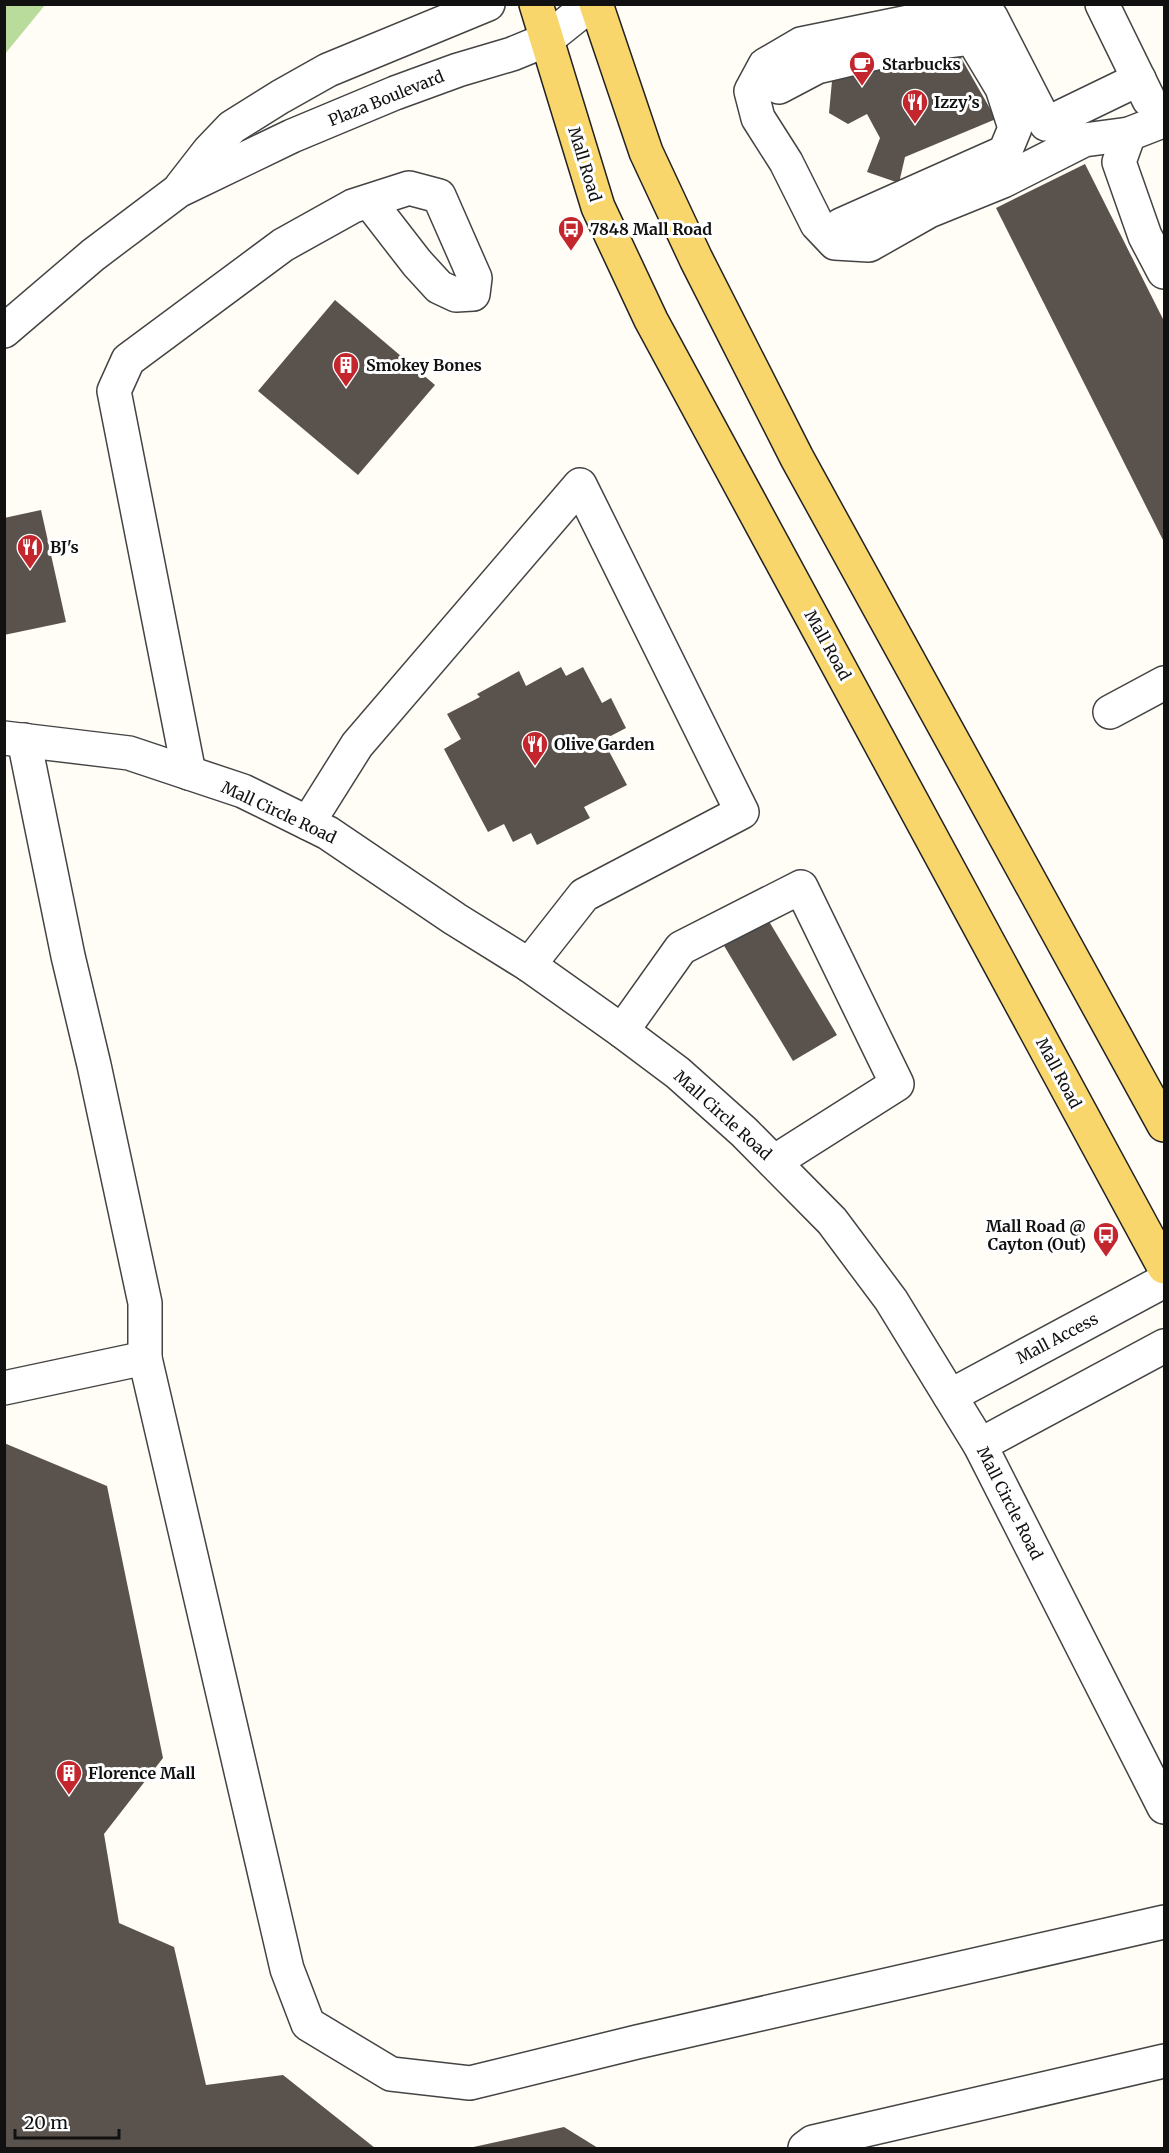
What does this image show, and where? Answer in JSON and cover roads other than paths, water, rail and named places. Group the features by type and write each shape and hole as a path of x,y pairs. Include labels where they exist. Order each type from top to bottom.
{"main road":[{"name":"Mall Road","path":"536,4 598,207 651,320 1164,1267"},
{"path":"596,4 646,152 696,259 791,447 1164,1125"}],"street":[{"name":"Plaza Boulevard","path":"178,191 209,151 232,127 280,97 328,70 488,4"},
{"name":"Plaza Boulevard","path":"4,331 93,255 178,191 292,136 385,97 458,70 512,54 546,40 591,4"},
{"path":"1102,4 1162,127 1084,140 1003,181 929,211 869,245 835,243 818,224 786,162 758,118 751,91 765,65 801,44 914,21 991,17 1046,124 1139,80"},
{"path":"801,44 779,87 817,67 902,47 972,38 1002,88 1015,128 1005,152 842,225 869,245"},
{"path":"1129,134 1119,162 1145,236 1164,272"},
{"path":"189,773 114,392 128,360 137,353 283,245 353,207 369,201"},
{"path":"308,823 357,745 580,484 742,812 584,896 529,965"},
{"path":"1110,712 1164,683"},
{"path":"14,739 94,1065 145,1303 145,1358 287,1969 308,2024 391,2074 470,2084 637,2042 1164,1922"},
{"name":"Mall Circle Road","path":"14,739 129,753 243,791 328,833 529,965 622,1031 678,1073 744,1132 832,1221 891,1300 980,1445 1164,1807"},
{"path":"622,1031 681,948 801,887 897,1084 774,1162"},
{"name":"Mall Access","path":"950,1396 1164,1281"},
{"path":"980,1445 1164,1346"},
{"path":"4,1388 145,1358"},
{"path":"805,2148 813,2142 1164,2061"}],"place":[{"name":"Starbucks","path":"862,87"},
{"name":"Izzy’s","path":"915,125"},
{"name":"7848 Mall Road","path":"571,252"},
{"name":"Smokey Bones","path":"346,388"},
{"name":"BJ's","path":"30,570"},
{"name":"Olive Garden","path":"535,767"},
{"name":"Mall Road @ Cayton (Out)","path":"1106,1258"},
{"name":"Florence Mall","path":"69,1796"}]}
